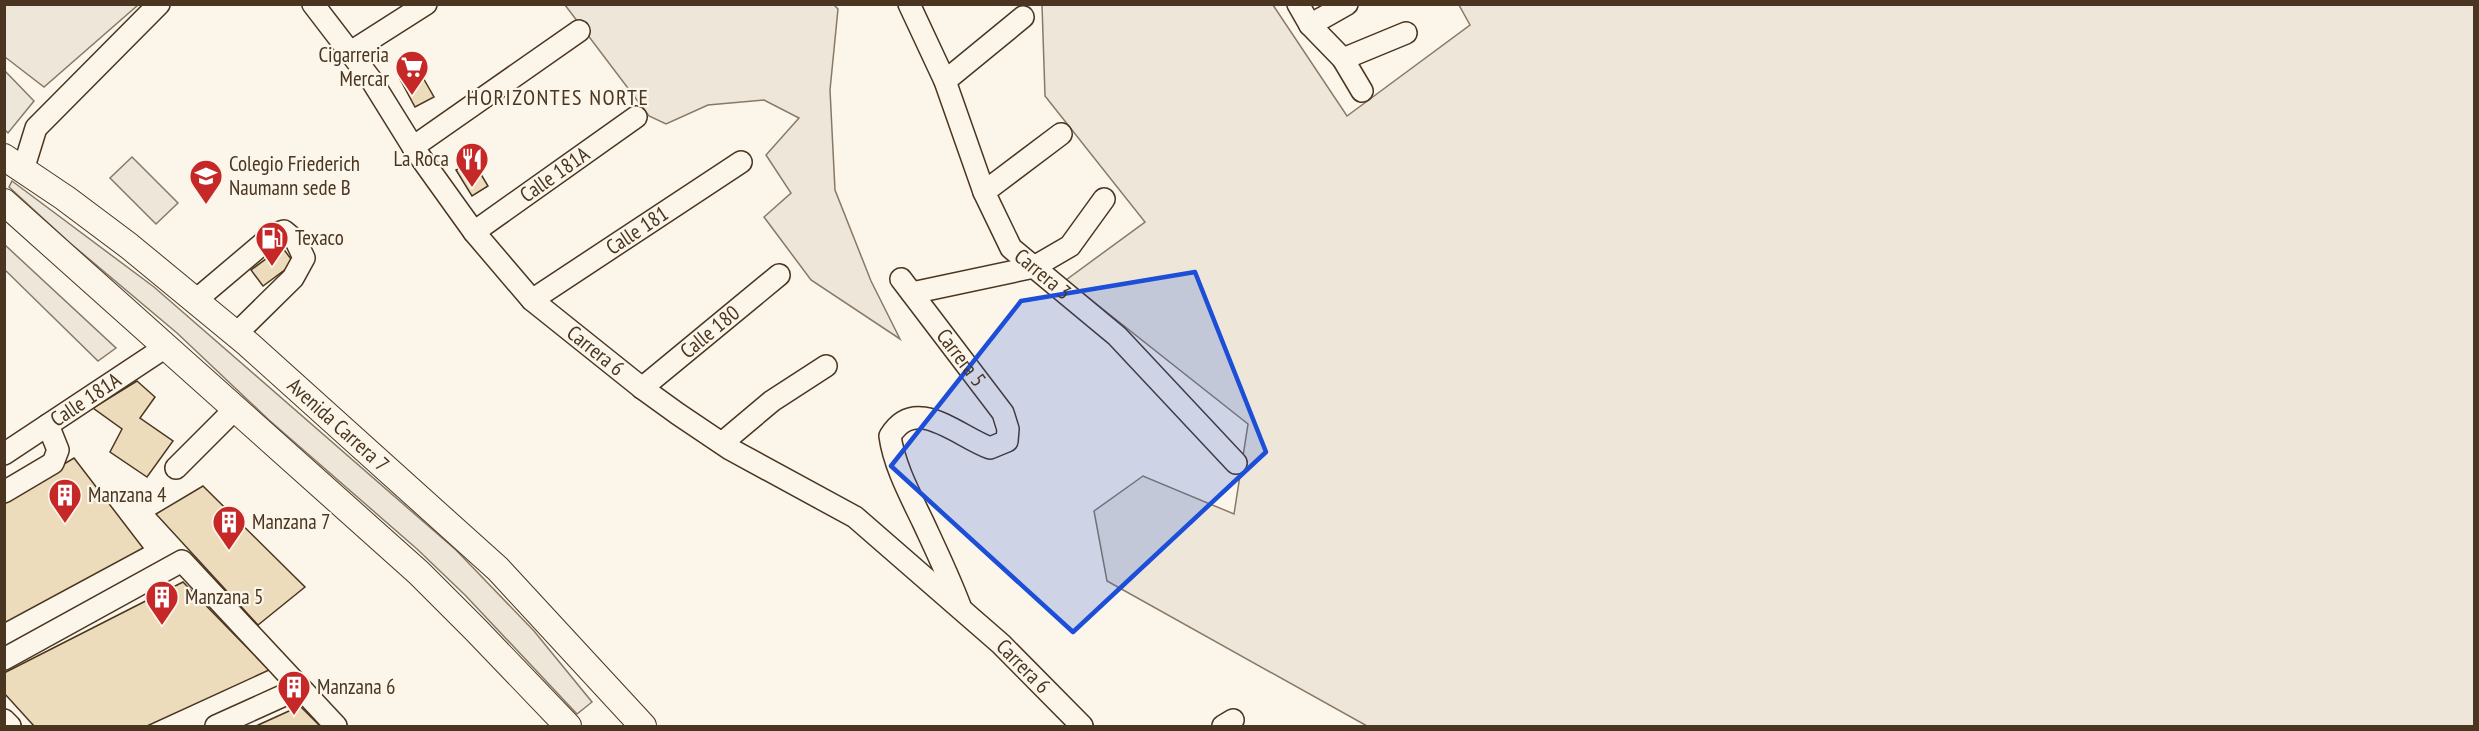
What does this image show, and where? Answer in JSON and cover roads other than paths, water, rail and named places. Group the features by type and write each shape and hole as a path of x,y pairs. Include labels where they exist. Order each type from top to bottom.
{"main road":[{"name":"Avenida Carrera 7","path":"14,163 129,246 236,334 498,569 643,726"},
{"path":"4,202 167,346 443,597 568,726"}],"street":[{"path":"14,163 36,128 159,4"},
{"name":"Carrera 6","path":"313,4 372,81 413,147 474,232 532,300 642,388 722,443 855,518 1001,644 1082,726"},
{"path":"349,53 426,4"},
{"name":"Carrera 3","path":"909,4 945,81 984,192 1011,248 1117,336 1236,463"},
{"path":"1298,4 1310,25 1343,58 1362,91"},
{"path":"1310,25 1347,4"},
{"path":"945,81 1023,17"},
{"path":"413,147 579,31"},
{"path":"1343,58 1406,33"},
{"name":"Calle 181A","path":"474,232 636,117"},
{"path":"984,192 1060,134"},
{"name":"Calle 181","path":"532,300 741,162"},
{"path":"1034,267 1070,246 1104,199"},
{"path":"196,300 274,234 284,231 296,240 304,258 293,278 236,334"},
{"name":"Carrera 5","path":"890,436 902,421 922,416 990,448 1007,441 1008,429 1003,413 906,286 1034,267"},
{"name":"Calle 180","path":"642,388 779,275"},
{"name":"Calle 181A","path":"4,454 167,346"},
{"path":"722,443 772,401 826,366"},
{"path":"176,468 235,409"},
{"path":"4,492 53,463 58,450 48,425"},
{"name":"Carrera 6","path":"890,436 892,449 911,497 948,574 962,610"},
{"path":"4,659 182,561 336,726"},
{"path":"216,726 300,688"},
{"path":"4,720 10,726"}],"place":[{"name":"Cigarreria Mercar","path":"412,96"},
{"name":"La Roca","path":"472,188"},
{"name":"Colegio Friederich Naumann sede B","path":"206,205"},
{"name":"Texaco","path":"272,267"},
{"name":"Manzana 4","path":"65,524"},
{"name":"Manzana 7","path":"229,551"},
{"name":"Manzana 5","path":"162,626"},
{"name":"Manzana 6","path":"294,716"}],"district":[{"name":"HORIZONTES NORTE","path":"558,97"}]}
